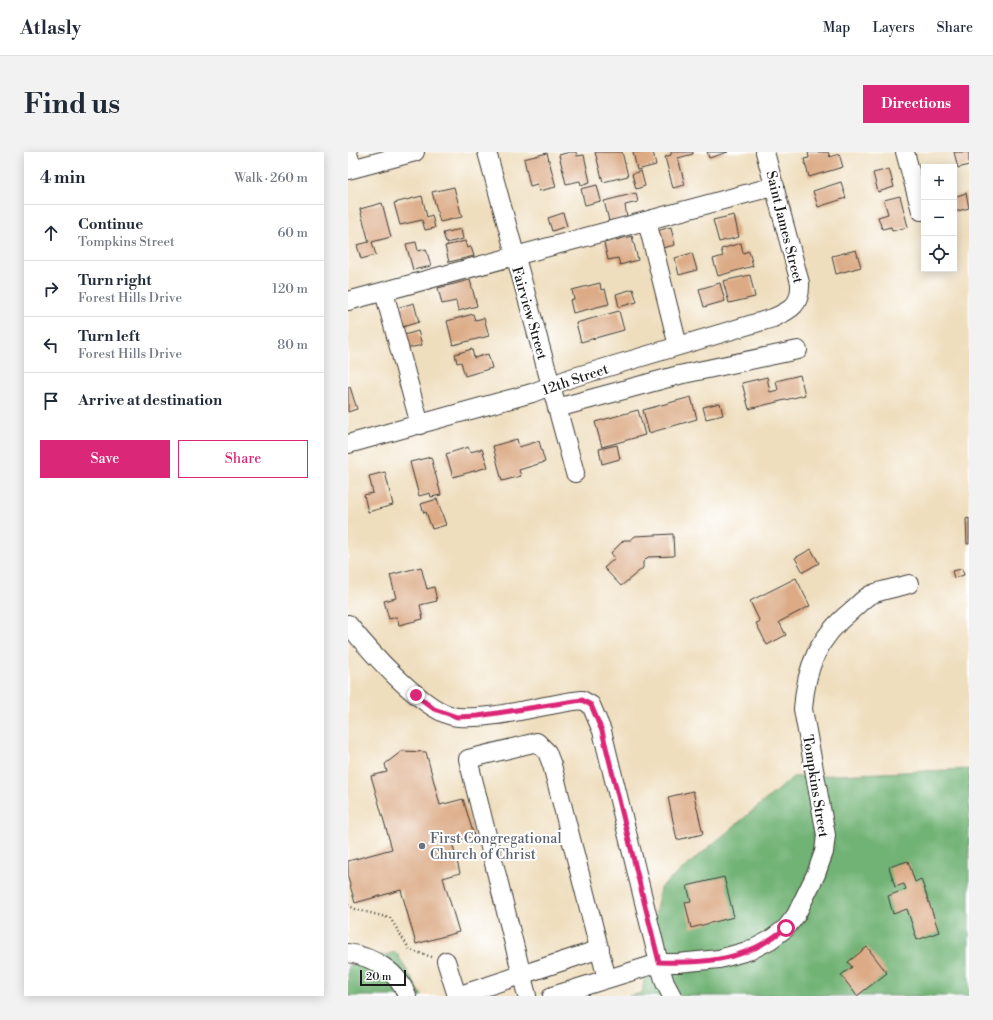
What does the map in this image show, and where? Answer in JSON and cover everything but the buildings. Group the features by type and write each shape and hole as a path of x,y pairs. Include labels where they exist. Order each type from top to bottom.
{"street":[{"path":"350,164 415,152"},
{"name":"Fairview Street","path":"487,152 575,473"},
{"name":"Saint James Street","path":"765,152 800,283 801,293 797,302"},
{"path":"905,152 921,211"},
{"path":"348,301 774,186"},
{"path":"647,221 678,346"},
{"path":"384,292 420,425"},
{"name":"12th Street","path":"348,444 532,393 571,378 773,318 797,302"},
{"name":"12th Street","path":"557,408 679,375 798,350"},
{"name":"Tompkins Street","path":"552,996 659,962 678,963 720,959 751,950 786,928 796,915 816,874 824,852 826,835 803,709 804,690 810,670 818,648 834,625 869,596 909,584"},
{"path":"348,624 416,695 434,709 457,717 478,716 582,700 591,705 602,731 659,962 665,984 672,996"},
{"path":"527,996 468,759 537,742 547,752 552,765 607,979"},
{"path":"446,961 457,996 522,976 600,948"},
{"path":"348,953 361,955 379,964 399,981 407,996"}],"path":[{"path":"348,904 355,909 390,918 410,950 446,961"}],"green space":[{"path":"969,769 969,996 629,996 642,993 660,888 793,777"},
{"path":"396,952 422,996 348,996 348,965"}],"place":[{"name":"First Congregational Church of Christ","path":"422,846"}],"route":[{"path":"416,695 434,709 457,717 478,716 582,700 591,705 602,731 659,962 678,963 720,959 751,950 770,940 786,928"}]}
